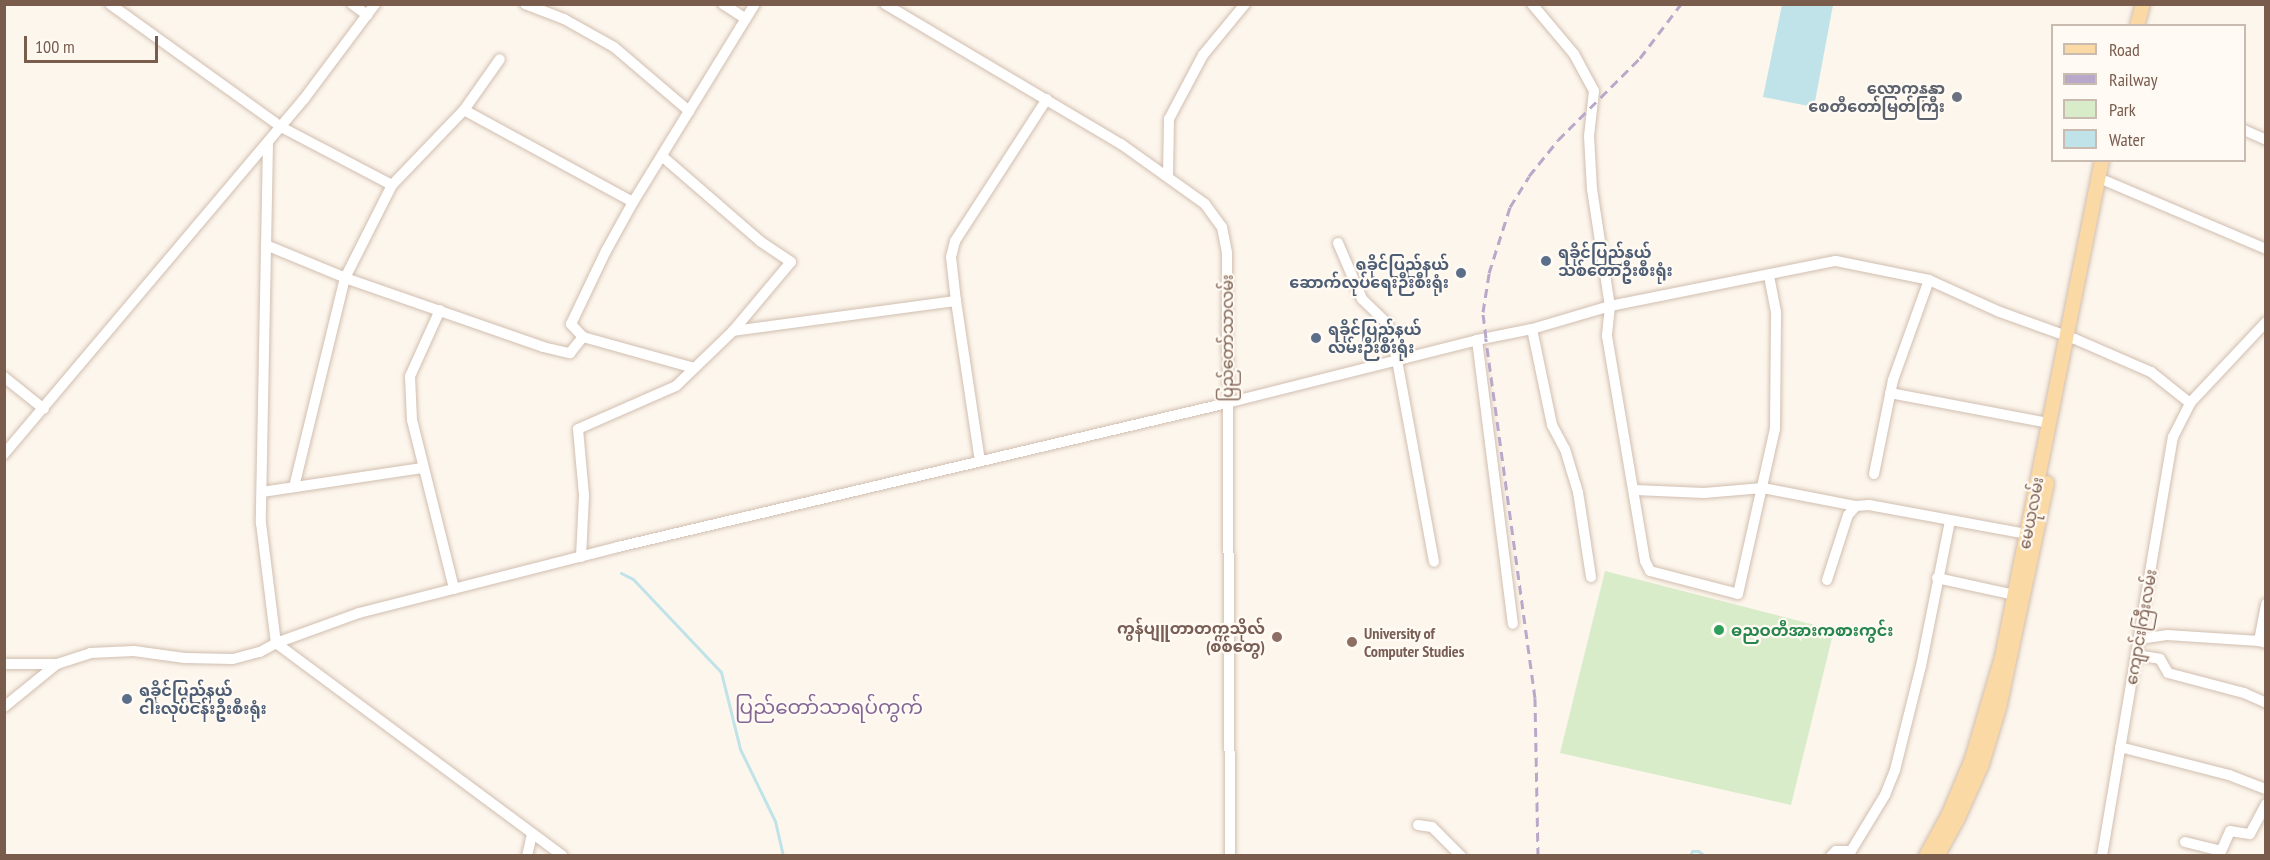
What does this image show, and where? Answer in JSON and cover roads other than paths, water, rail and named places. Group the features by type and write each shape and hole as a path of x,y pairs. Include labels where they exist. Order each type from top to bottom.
{"main road":[{"path":"2129,24 2134,4"},
{"path":"2138,24 2143,4"},
{"name":"မေယုလမ်း","path":"1938,855 1958,818 1982,764 2000,708 2071,337 2102,162"},
{"name":"မေယုလမ်း","path":"1926,855 1949,814 1972,759 1999,667 2049,423 2071,337 2110,162"}],"street":[{"path":"110,4 281,127 392,185"},
{"path":"352,4 367,15"},
{"path":"4,454 45,409 160,267 268,143 375,4"},
{"path":"525,4 564,19 614,47 689,111"},
{"path":"723,4 746,19"},
{"path":"694,368 583,337 571,324 633,202 755,4"},
{"name":"ပြည်တော်သာလမ်း","path":"885,4 1047,99 1168,176 1211,209 1222,227 1226,240 1230,855"},
{"path":"1168,176 1169,119 1203,56 1245,4"},
{"path":"1532,4 1574,54 1594,91 1590,135 1592,189 1610,306 1607,336 1635,490 1645,561 1650,571 1738,594 1775,429 1776,312 1769,276"},
{"path":"294,487 345,278 392,185 464,110 500,59"},
{"path":"981,461 951,257 954,241 1047,99"},
{"path":"464,110 633,202"},
{"path":"2246,131 2265,140"},
{"path":"268,143 261,523 276,643 562,855"},
{"path":"581,556 584,495 578,429 676,386 733,330 791,262 760,241 662,156"},
{"path":"2106,181 2265,249"},
{"path":"1338,243 1362,299 1387,323 1397,360 1434,562"},
{"path":"266,245 345,278 543,347 570,353 583,337"},
{"path":"4,664 57,664 90,653 114,651 233,659 260,652 276,643 359,613 581,556 1227,404 1477,340 1532,329 1610,306 1836,261 1929,280 2000,312 2071,337 2151,372 2190,403"},
{"path":"1874,474 1890,393 1929,280"},
{"path":"733,330 956,302"},
{"path":"440,310 410,376 412,420 422,468 439,521 454,589"},
{"name":"ကျောင်းကြီးလမ်း","path":"2102,855 2173,437 2190,403 2265,322"},
{"path":"1532,329 1552,425 1565,448 1578,492 1591,577"},
{"path":"1477,340 1513,624"},
{"path":"4,377 45,409"},
{"path":"1890,393 2049,423"},
{"path":"262,492 422,468"},
{"path":"1635,490 1704,493 1763,488 2027,534"},
{"path":"1827,580 1848,515 1856,506"},
{"path":"1831,855 1836,851 1851,851 1885,795 1891,779 1921,666 1950,521"},
{"path":"1937,578 2014,595"},
{"path":"2139,639 2167,635 2262,642 2265,605"},
{"path":"2136,655 2160,659 2168,673 2244,693 2265,703"},
{"path":"4,707 57,664"},
{"path":"2120,747 2229,775 2265,789"},
{"path":"2185,842 2220,853 2230,831 2250,834 2265,804"},
{"path":"1418,825 1432,827 1461,855"},
{"path":"527,855 531,834"}],"water":[{"path":"1782,5 1833,5 1814,107 1763,97"}],"waterway":[{"path":"621,573 633,579 721,672 740,749 775,821 783,856"},
{"path":"1690,856 1692,851 1698,851 1705,856"}],"railway":[{"path":"1538,856 1535,698 1483,312 1489,273 1510,207 1529,176 1558,140 1640,58 1681,4"}],"place":[{"name":"လောကနန္ဒာ စေတီတော်မြတ်ကြီး","path":"1957,97"},
{"name":"ရခိုင်ပြည်နယ် သစ်တောဦးစီးရုံး","path":"1546,261"},
{"name":"ရခိုင်ပြည်နယ် ဆောက်လုပ်ရေးဉီးစီးရုံး","path":"1461,273"},
{"name":"ရခိုင်ပြည်နယ် လမ်းဉီးစီးရုံး","path":"1316,338"},
{"name":"ဓညဝတီအားကစားကွင်း","path":"1719,630"},
{"name":"ကွန်ပျူတာတက္ကသိုလ် (စစ်တွေ)","path":"1277,637"},
{"name":"University of Computer Studies","path":"1352,642"},
{"name":"ရခိုင်ပြည်နယ် ငါးလုပ်ငန်းဦးစီးရုံး","path":"127,699"}],"district":[{"name":"ပြည်တော်သာရပ်ကွက်","path":"829,707"}]}
